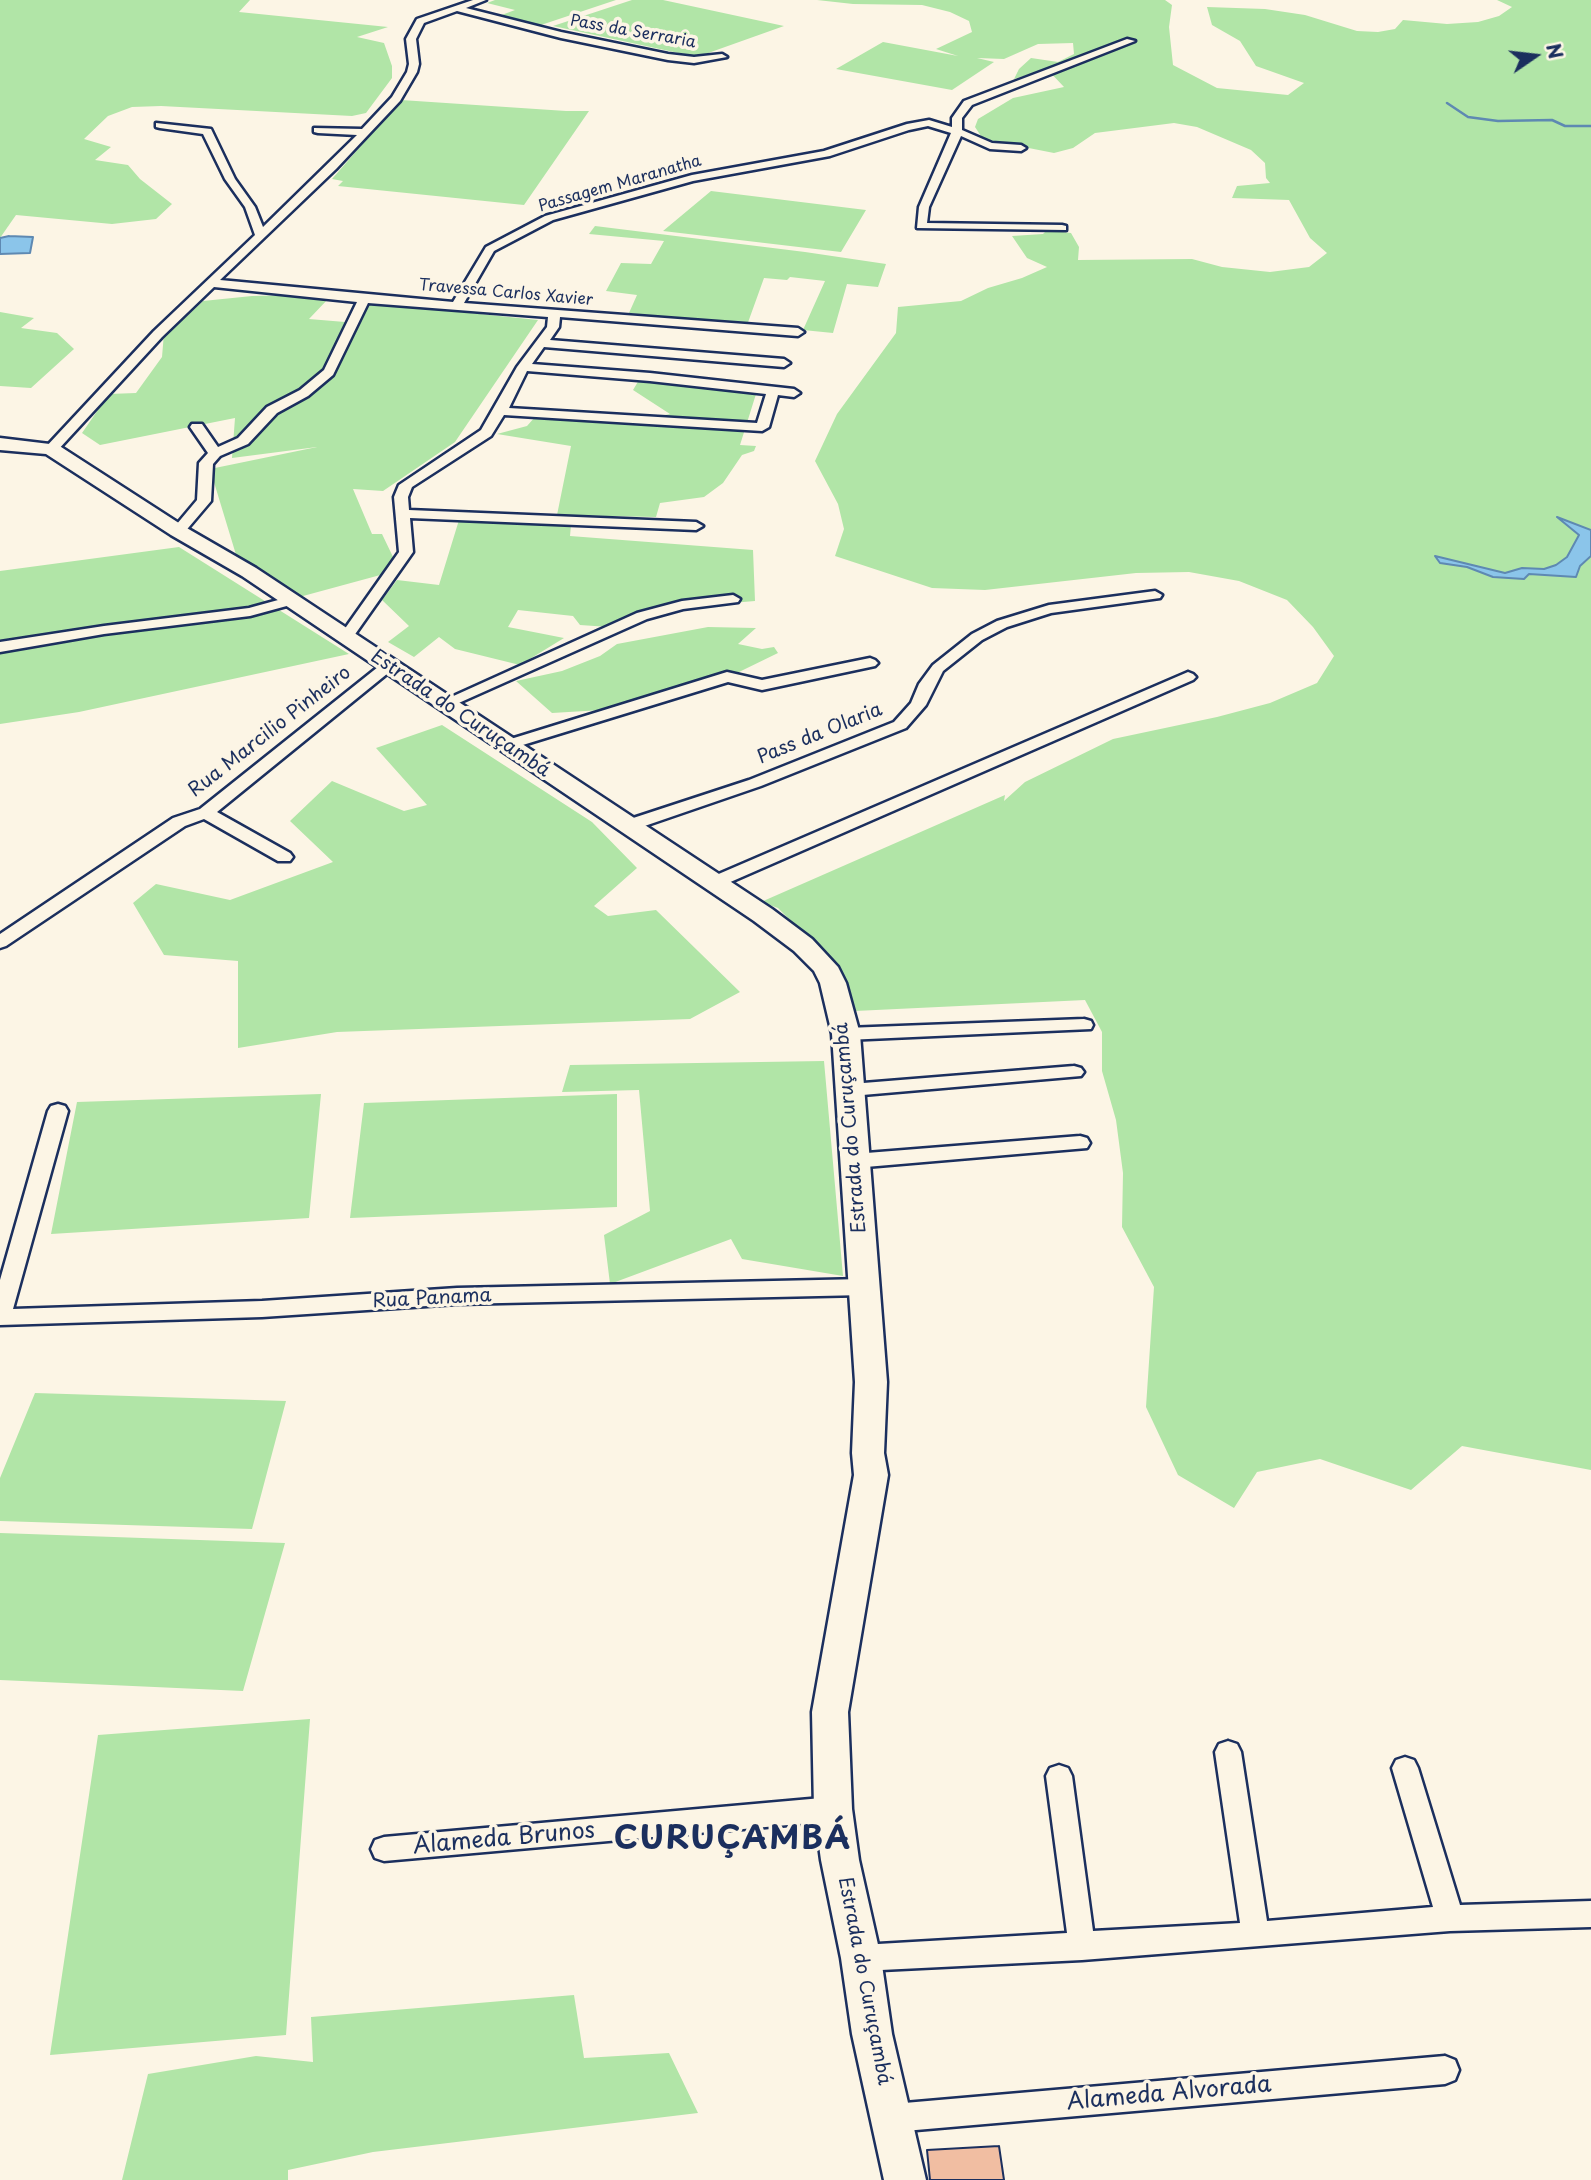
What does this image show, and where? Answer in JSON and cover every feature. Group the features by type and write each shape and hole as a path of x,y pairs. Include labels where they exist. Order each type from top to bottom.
{"street":[{"path":"51,449 158,334 332,167 396,99 410,79 414,64 411,39 420,21 481,0"},
{"name":"Pass da Serraria","path":"458,9 561,35 668,57 694,60 722,57"},
{"path":"1062,228 920,226 924,207 957,132 957,118 968,103 1130,41"},
{"name":"Passagem Maranatha","path":"457,305 490,249 549,218 692,178 826,154 907,127 929,123 968,134 990,146 1021,148"},
{"path":"160,125 207,131 230,179 250,207 260,234"},
{"path":"318,130 363,132"},
{"name":"Travessa Carlos Xavier","path":"211,283 364,299 798,332"},
{"path":"178,531 204,501 206,463 215,453 243,441 272,410 304,393 330,372 364,299"},
{"path":"346,637 406,552 401,497 406,485 486,433 501,411 523,367 553,327 554,313"},
{"path":"543,343 784,363"},
{"path":"523,367 794,393"},
{"path":"501,411 762,427 773,391"},
{"path":"198,427 215,453"},
{"name":"Estrada do Curuçambá","path":"0,444 51,449 178,531 249,572 713,883 803,945 825,967 833,983 846,1034 871,1382 868,1453 871,1475 830,1712 833,1809 840,1860 861,1958 872,2034 905,2180"},
{"path":"402,514 696,526"},
{"name":"Pass da Olaria","path":"627,826 755,783 900,725 918,705 926,684 938,668 977,636 1002,624 1049,609 1155,595"},
{"path":"446,703 642,616 682,605 733,599"},
{"path":"0,647 104,630 250,612 289,601"},
{"path":"508,745 727,677 762,685 870,663"},
{"name":"Rua Marcilio Pinheiro","path":"0,942 179,822 206,813 387,666"},
{"path":"713,883 1188,677"},
{"path":"206,813 284,857"},
{"path":"846,1034 1084,1025"},
{"path":"851,1090 1074,1072"},
{"path":"0,1317 58,1111"},
{"path":"854,1161 1080,1143"},
{"name":"Rua Panama","path":"0,1317 262,1309 457,1296 864,1287"},
{"path":"1227,1752 1245,1854 1255,1935"},
{"path":"1405,1768 1450,1918"},
{"path":"1059,1776 1082,1947"},
{"name":"Alameda Brunos","path":"384,1849 833,1809"},
{"path":"861,1958 1082,1947 1450,1918 1591,1914"},
{"name":"Alameda Alvorada","path":"893,2118 1445,2070"}],"green space":[{"path":"0,0 250,0 239,12 388,27 357,37 384,43 392,66 392,78 366,113 352,116 161,106 132,107 108,116 84,139 111,147 95,160 128,165 140,179 172,204 156,219 112,224 16,215 0,238"},
{"path":"495,0 616,0 538,26 499,16 515,10 487,3"},
{"path":"632,0 663,0 784,26 697,57 553,26"},
{"path":"817,0 1165,0 1172,5 1169,27 1173,65 1217,88 1288,95 1304,83 1256,66 1240,41 1212,25 1207,7 1265,9 1305,15 1357,31 1378,32 1395,29 1403,20 1447,24 1478,22 1499,16 1512,7 1497,0 1591,0 1591,1470 1462,1446 1411,1490 1320,1459 1257,1472 1234,1508 1178,1475 1146,1407 1154,1287 1122,1227 1123,1173 1116,1120 1102,1071 1102,1032 1085,1000 855,1011 833,964 778,908 761,902 1005,795 1004,801 1025,782 1113,739 1270,703 1317,683 1334,656 1313,627 1287,600 1239,581 1189,572 1136,573 985,590 932,588 835,556 844,529 838,504 815,461 837,414 896,333 898,307 961,301 988,288 1047,267 1027,258 1012,236 1043,234 1047,230 1071,233 1079,247 1078,260 1192,259 1222,267 1270,272 1309,267 1327,253 1310,238 1289,200 1232,198 1237,186 1270,183 1266,178 1265,163 1251,150 1197,127 1174,123 1095,133 1073,148 1054,153 983,139 975,127 978,119 1013,98 1064,87 1047,69 1014,79 1019,69 1031,58 1058,62 1074,54 1073,43 1038,44 1004,59 977,58 994,62 952,90 836,69 883,42 958,56 936,49 972,32 969,21 950,12 922,5 853,4"},
{"path":"401,100 589,111 524,205 338,186 343,181 332,179"},
{"path":"711,191 866,210 841,252 663,231"},
{"path":"595,226 886,264 878,287 847,284 833,333 803,330 825,281 790,277 787,280 764,278 746,328 629,313 637,295 606,291 621,263 651,264 664,241 589,234"},
{"path":"300,295 328,299 309,319 345,322 355,301 538,320 455,442 383,491 353,489 372,534 382,534 394,559 384,574 292,599 237,558 210,469 317,447 232,458 235,418 100,445 82,433 109,394 136,393 162,357 164,333 203,301"},
{"path":"0,312 34,318 21,328 57,333 74,349 31,388 0,386"},
{"path":"639,380 756,394 740,445 756,446 754,451 742,455 723,483 704,497 660,503 656,517 557,515 571,446 497,434 527,426 535,417 627,423 670,414 633,390"},
{"path":"459,520 571,525 570,536 753,550 755,601 638,611 609,627 580,625 573,616 518,610 508,627 564,638 520,665 455,649 439,637 414,657 388,642 409,626 382,600 397,580 439,585"},
{"path":"179,547 349,654 79,712 0,724 0,571"},
{"path":"708,627 756,628 738,644 762,649 774,647 778,653 739,672 602,710 552,713 516,681 562,671 600,656 617,644"},
{"path":"442,725 592,822 637,868 594,906 608,916 656,910 740,992 690,1019 337,1032 238,1048 238,961 164,955 133,903 156,884 230,900 333,862 290,821 332,781 404,811 427,805 376,748"},
{"path":"824,1061 843,1276 742,1259 731,1239 610,1284 604,1235 650,1211 639,1090 562,1092 570,1065"},
{"path":"321,1094 309,1218 51,1234 77,1102"},
{"path":"617,1094 617,1207 350,1218 364,1103"},
{"path":"35,1393 286,1401 252,1529 0,1521 0,1478"},
{"path":"0,1533 285,1543 243,1691 0,1680"},
{"path":"310,1719 286,2035 50,2055 98,1735"},
{"path":"574,1995 584,2058 669,2053 698,2113 373,2152 288,2170 288,2180 122,2180 148,2074 256,2056 313,2062 311,2017"}],"water":[{"path":"33,237 30,253 0,254 0,238"},
{"path":"1557,517 1591,530 1591,556 1580,566 1576,577 1529,574 1524,579 1493,577 1467,567 1440,563 1435,556 1505,573 1522,568 1544,569 1567,557 1579,535"}],"building":[{"path":"999,2146 1004,2180 930,2180 927,2150"}],"waterway":[{"path":"1447,103 1468,117 1498,121 1552,120 1565,126 1591,126"}],"district":[{"name":"CURUÇAMBÁ","path":"733,1840"}]}
